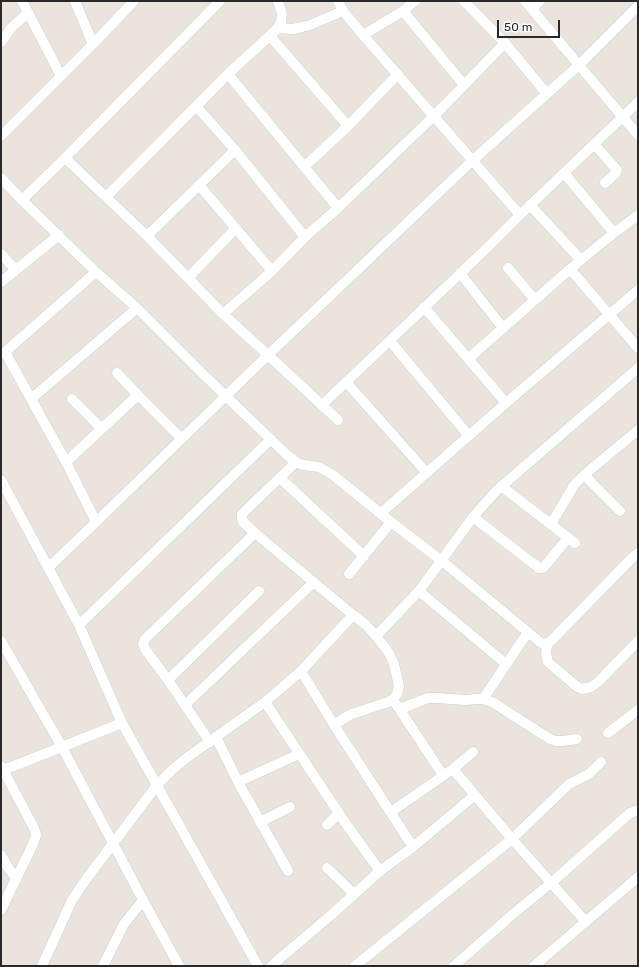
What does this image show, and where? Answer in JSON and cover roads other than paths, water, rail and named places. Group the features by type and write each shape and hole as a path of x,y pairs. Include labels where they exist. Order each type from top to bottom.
{"street":[{"path":"22,1 61,76"},
{"path":"75,1 93,44"},
{"path":"22,200 220,1"},
{"path":"106,197 228,74 278,28 282,14 278,1"},
{"path":"338,1 343,10 363,35 520,215"},
{"path":"363,35 403,11 415,1"},
{"path":"464,1 505,43 547,94"},
{"path":"540,1 528,5 638,135"},
{"path":"1,136 93,44 132,2"},
{"path":"49,567 268,355 473,160 578,65 638,6"},
{"path":"278,28 302,28 343,10"},
{"path":"403,11 464,85"},
{"path":"1,42 12,27 28,13"},
{"path":"270,36 348,126"},
{"path":"223,314 272,271 305,237 338,208 434,116 505,43"},
{"path":"228,74 338,208"},
{"path":"304,167 348,126 398,74"},
{"path":"322,405 638,102"},
{"path":"196,106 235,150 305,237"},
{"path":"594,144 617,170 605,184"},
{"path":"147,236 235,150"},
{"path":"65,158 147,236 223,314 338,420"},
{"path":"564,173 614,233"},
{"path":"1,178 96,272 137,308 225,396 296,462 303,465 319,467 333,474 391,522 442,561 541,643 547,644"},
{"path":"199,185 272,271"},
{"path":"530,205 581,260"},
{"path":"468,359 570,269 638,214"},
{"path":"188,278 236,228"},
{"path":"1,282 59,235"},
{"path":"1,254 16,270"},
{"path":"508,268 535,300"},
{"path":"570,269 608,315 638,348"},
{"path":"96,272 3,353 31,399 66,462 96,522"},
{"path":"460,273 503,328"},
{"path":"382,513 506,403 638,290"},
{"path":"424,307 506,403"},
{"path":"31,399 137,308"},
{"path":"390,341 469,436"},
{"path":"376,636 419,591 484,503 501,486 638,368"},
{"path":"117,373 182,439"},
{"path":"346,382 427,473"},
{"path":"66,462 138,395"},
{"path":"72,399 102,429"},
{"path":"550,524 570,492 584,475 636,435"},
{"path":"79,625 271,439"},
{"path":"296,462 242,514 243,522 366,625 389,653 394,664 399,686 397,694 393,699 352,714 334,725"},
{"path":"584,475 620,511"},
{"path":"280,478 364,556"},
{"path":"1,480 79,625 122,723 258,966"},
{"path":"473,517 539,568 544,567 572,541 501,486"},
{"path":"349,574 391,522"},
{"path":"255,533 145,639 143,644 185,705 213,740 288,872"},
{"path":"637,556 628,562 547,644 546,654 548,662 576,686 582,689 591,687 598,682 638,641"},
{"path":"185,705 314,582"},
{"path":"168,680 259,591"},
{"path":"419,591 506,664"},
{"path":"42,966 72,900 157,786 185,759 265,702 301,671 353,615"},
{"path":"483,699 528,632"},
{"path":"1,642 62,747 142,900 179,966"},
{"path":"301,671 413,847"},
{"path":"400,709 428,698 460,700 483,699 492,702 550,739 556,741 577,740"},
{"path":"393,699 444,776"},
{"path":"265,702 339,813 380,871"},
{"path":"608,733 638,710"},
{"path":"1,910 36,836 34,828 2,769 122,723"},
{"path":"391,812 454,769 473,752"},
{"path":"238,782 299,754"},
{"path":"355,966 512,839 569,784 589,774 601,762"},
{"path":"454,769 512,839 586,922"},
{"path":"271,966 380,871 413,847 475,795"},
{"path":"260,822 290,806"},
{"path":"454,966 630,813 638,810"},
{"path":"328,825 339,813"},
{"path":"1,855 16,878"},
{"path":"327,868 354,894"},
{"path":"534,966 638,877"},
{"path":"106,964 124,924 142,900"}]}
